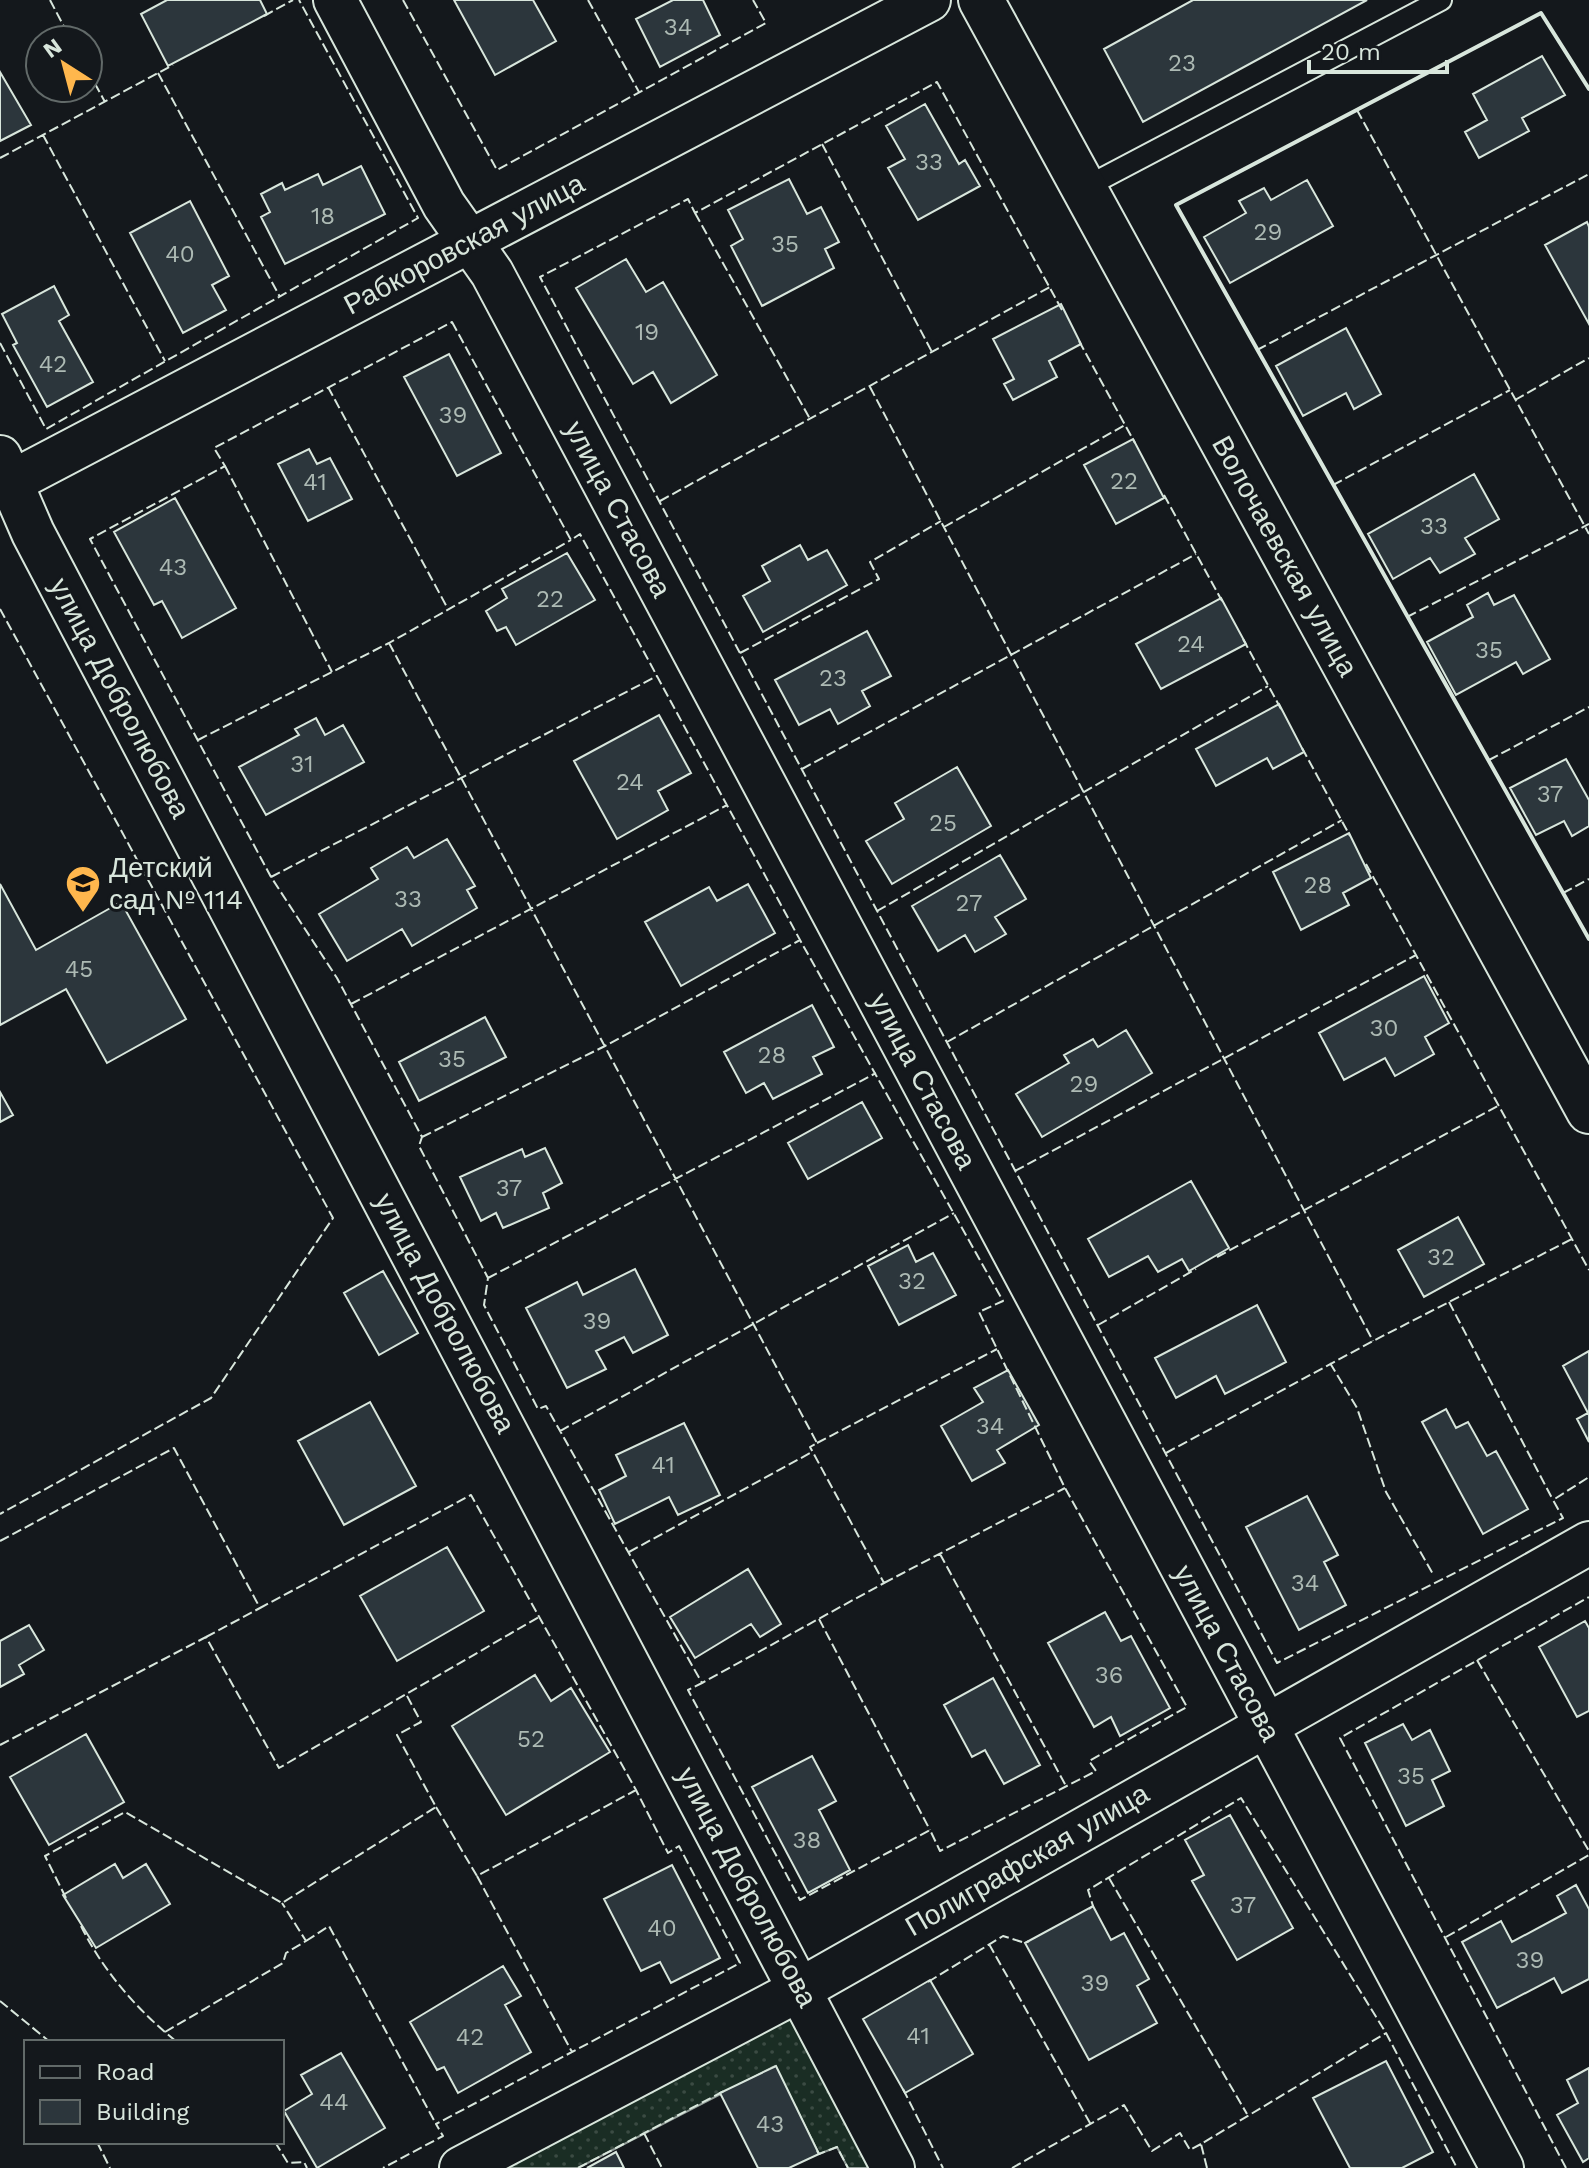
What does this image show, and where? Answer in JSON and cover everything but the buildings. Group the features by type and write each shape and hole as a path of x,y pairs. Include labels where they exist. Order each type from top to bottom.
{"street":[{"name":"улица Стасова","path":"335,0 444,205 492,273 1502,2168"},
{"name":"Рабкоровская улица","path":"4,476 470,240 929,0"},
{"name":"Волочаевская улица","path":"981,0 1589,1111"},
{"name":"улица Добролюбова","path":"4,476 893,2168"},
{"name":"Полиграфская улица","path":"461,2168 801,1989 1589,1543"}],"lane":[{"path":"1084,188 1441,0"}],"green space":[{"path":"793,2013 873,2168 848,2168 837,2147 819,2154 775,2066 578,2168 503,2168"}],"fence":[{"path":"50,0 63,24"},
{"path":"264,16 293,0"},
{"path":"0,343 46,429 418,218 299,0"},
{"path":"403,0 497,170 766,23 753,0"},
{"path":"588,0 639,92"},
{"path":"0,158 173,65"},
{"path":"158,73 280,297"},
{"path":"1062,310 937,82 695,213 688,199 540,277 1277,1663 1563,1518 1553,1500 1589,1477"},
{"path":"1357,110 1589,534"},
{"path":"43,135 165,361"},
{"path":"822,144 932,352"},
{"path":"1257,350 1589,174"},
{"path":"695,213 810,419"},
{"path":"660,501 1050,287"},
{"path":"452,322 571,540 580,534 800,940 1003,1301 979,1312 1065,1488 1187,1707 1089,1761 1096,1771 940,1851 930,1830 800,1900 688,1690 702,1683 546,1406 538,1409 484,1305 488,1278 419,1146 422,1137 337,978 271,877 90,539 225,466 214,448 452,322"},
{"path":"1079,341 1135,443"},
{"path":"1515,400 1589,358"},
{"path":"328,387 448,609"},
{"path":"870,387 1373,1341"},
{"path":"1333,485 1510,390"},
{"path":"944,527 1125,425"},
{"path":"225,466 332,672"},
{"path":"1164,495 1222,601"},
{"path":"740,653 879,579 870,562 941,521"},
{"path":"1407,617 1589,524"},
{"path":"198,740 389,643 571,540"},
{"path":"802,769 1196,554"},
{"path":"0,609 333,1218 211,1398 0,1514"},
{"path":"1243,639 1281,709"},
{"path":"389,643 817,1443 810,1447 884,1583 702,1683"},
{"path":"271,877 657,676"},
{"path":"877,911 1268,686"},
{"path":"1489,760 1589,707"},
{"path":"1302,748 1350,836"},
{"path":"351,1004 727,805"},
{"path":"947,1042 1342,820"},
{"path":"1366,864 1589,1270"},
{"path":"1563,893 1589,879"},
{"path":"422,1137 605,1046 800,940"},
{"path":"1015,1171 1416,955"},
{"path":"488,1278 876,1073"},
{"path":"1217,1257 1498,1106"},
{"path":"560,1431 954,1213"},
{"path":"1166,1453 1373,1341 1572,1239"},
{"path":"1098,1325 1196,1269"},
{"path":"1449,1302 1553,1500"},
{"path":"817,1443 997,1349"},
{"path":"1330,1363 1357,1408 1386,1492 1433,1574"},
{"path":"0,1541 174,1448 260,1608 471,1495 668,1853 679,1846 740,1963 436,2124 443,2136 383,2168"},
{"path":"629,1552 812,1452"},
{"path":"884,1583 1065,1488"},
{"path":"940,1554 1066,1786"},
{"path":"1566,2168 1340,1738 1589,1597"},
{"path":"206,1637 260,1608"},
{"path":"0,1745 206,1637 279,1768 539,1617"},
{"path":"819,1619 930,1830"},
{"path":"1477,1660 1589,1851"},
{"path":"66,1898 45,1856 125,1812 282,1903 436,1807 397,1735 421,1722 406,1694"},
{"path":"436,1807 477,1876 636,1790"},
{"path":"1089,1909 1093,1906 1088,1890 1241,1798 1386,2033 1457,2168"},
{"path":"1446,1937 1589,1855"},
{"path":"477,1876 572,2052"},
{"path":"1109,1878 1247,2114"},
{"path":"165,2032 283,1963 286,1953 306,1941 282,1903"},
{"path":"81,1926 100,1959 123,1989 175,2040"},
{"path":"306,1941 329,1926 436,2124"},
{"path":"928,1982 1003,1936 1025,1943 1029,1941"},
{"path":"989,1944 1090,2123"},
{"path":"0,2001 48,2040"},
{"path":"1207,2168 1201,2144 1386,2033"},
{"path":"903,2089 943,2168"},
{"path":"578,2168 724,2091"},
{"path":"1012,2168 1124,2105 1152,2151 1180,2133 1190,2150 1201,2144"},
{"path":"644,2133 662,2168"},
{"path":"98,2144 110,2168"},
{"path":"276,2144 288,2163 304,2162 307,2168"},
{"path":"817,2151 819,2154 837,2147 848,2168"}],"wall":[{"path":"1589,89 1541,13 1176,205 1589,939"}],"place":[{"name":"Детский сад № 114","path":"83,914"}]}
